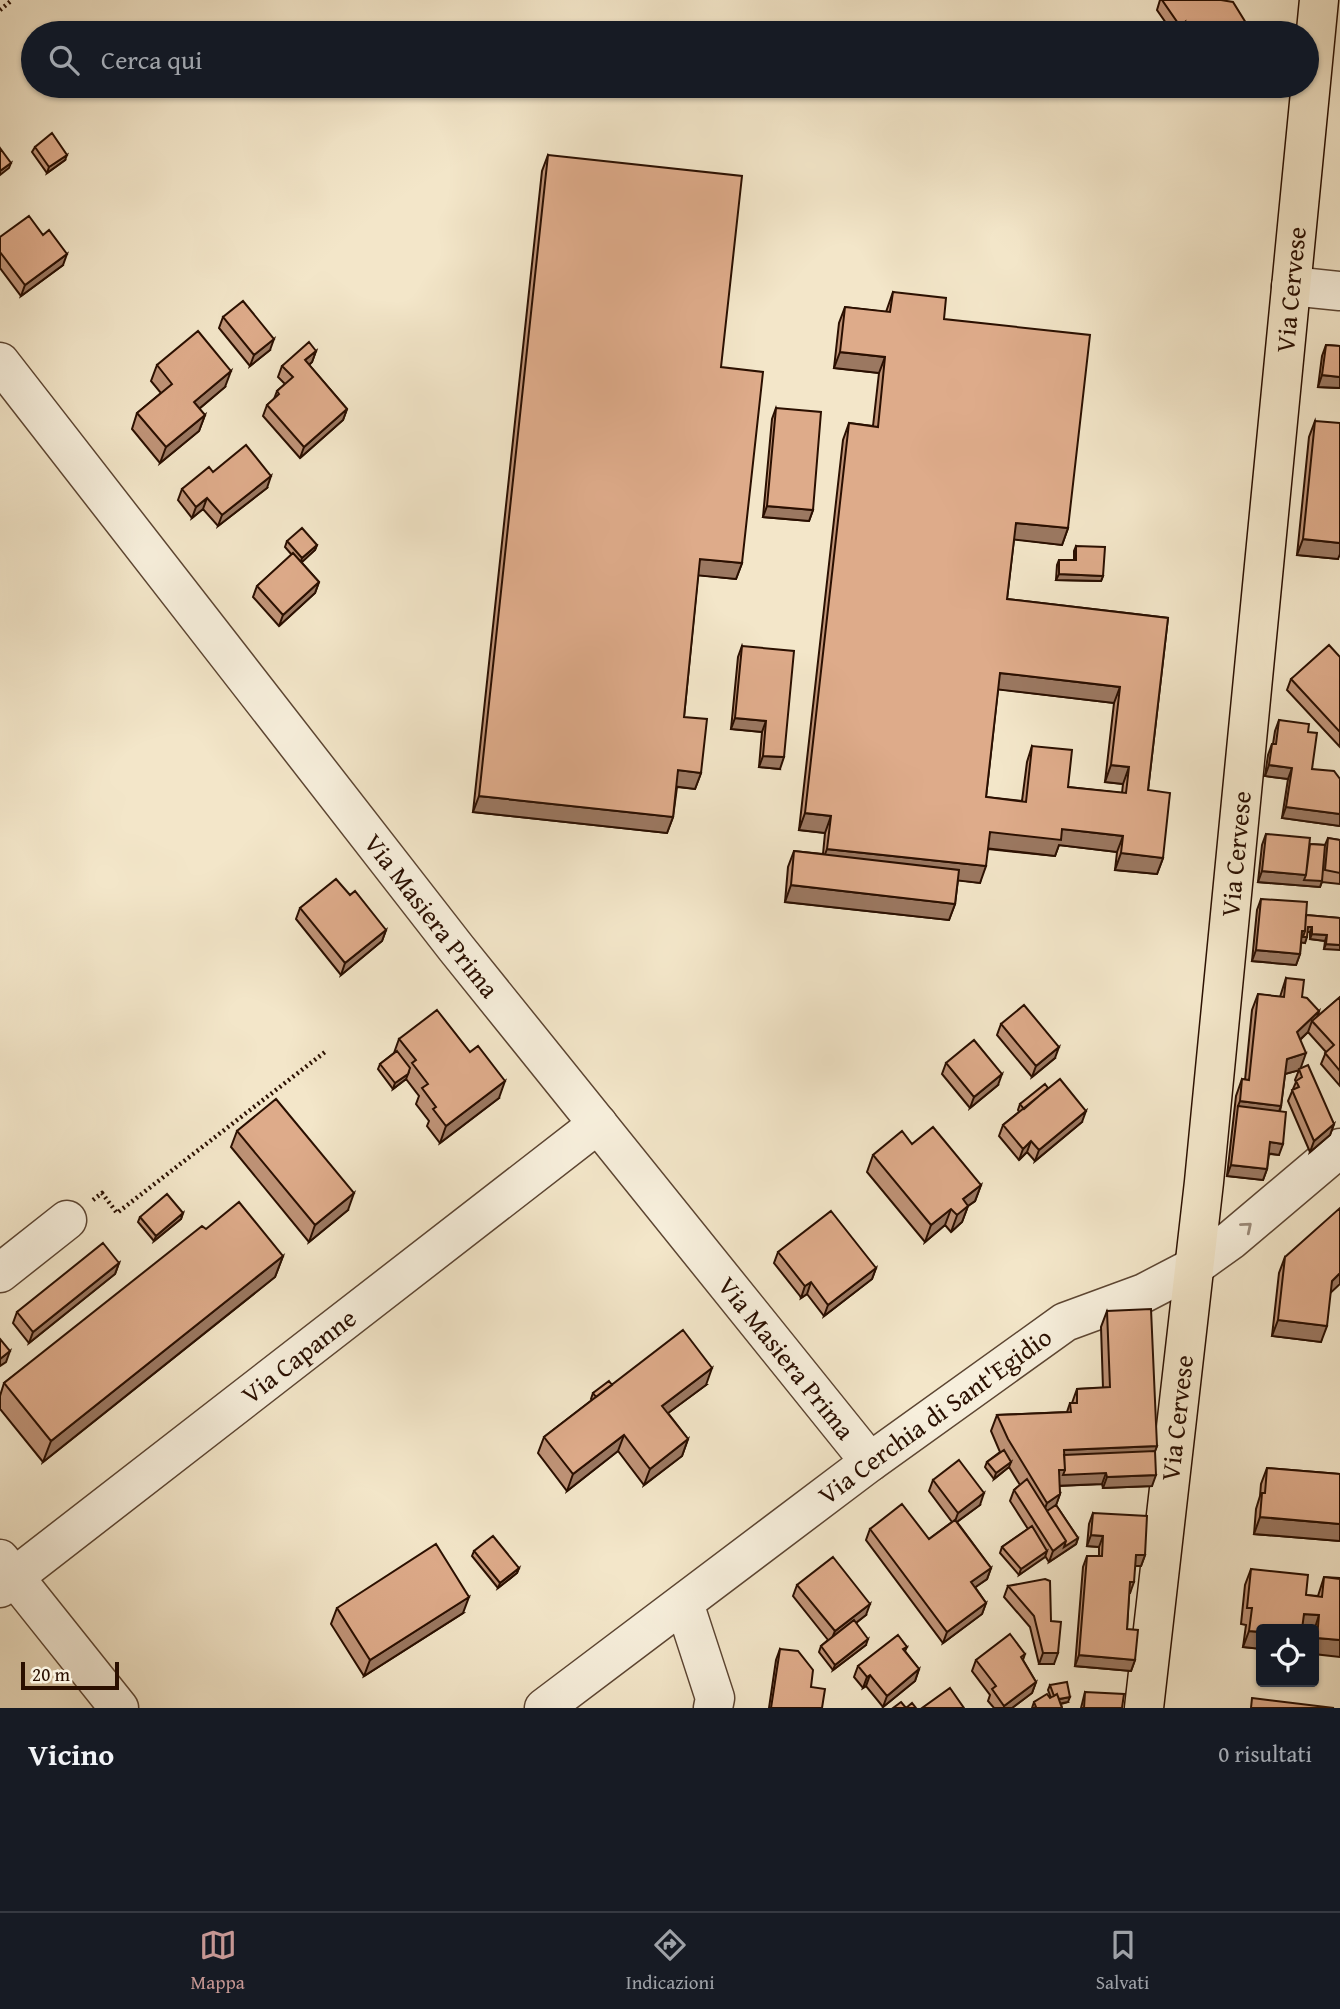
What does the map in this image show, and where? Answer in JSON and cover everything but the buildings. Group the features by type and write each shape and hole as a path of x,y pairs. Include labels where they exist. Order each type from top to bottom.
{"main road":[{"name":"Via Cervese","path":"1317,21 1319,0"},
{"name":"Via Cervese","path":"1144,1708 1192,1268 1204,1182 1310,98"}],"street":[{"path":"1292,286 1340,291"},
{"name":"Via Masiera Prima","path":"0,362 448,937 870,1462"},
{"name":"Via Capanne","path":"5,1575 598,1124"},
{"name":"Via Cerchia di Sant'Egidio","path":"544,1708 870,1462 1065,1322 1144,1293 1192,1268 1231,1240 1340,1148"},
{"path":"0,1273 67,1220"},
{"path":"5,1575 118,1708"},
{"path":"684,1603 715,1698 713,1708"}],"path":[{"path":"0,10 12,0"},
{"path":"67,1220 102,1193 117,1213 325,1052"}]}
